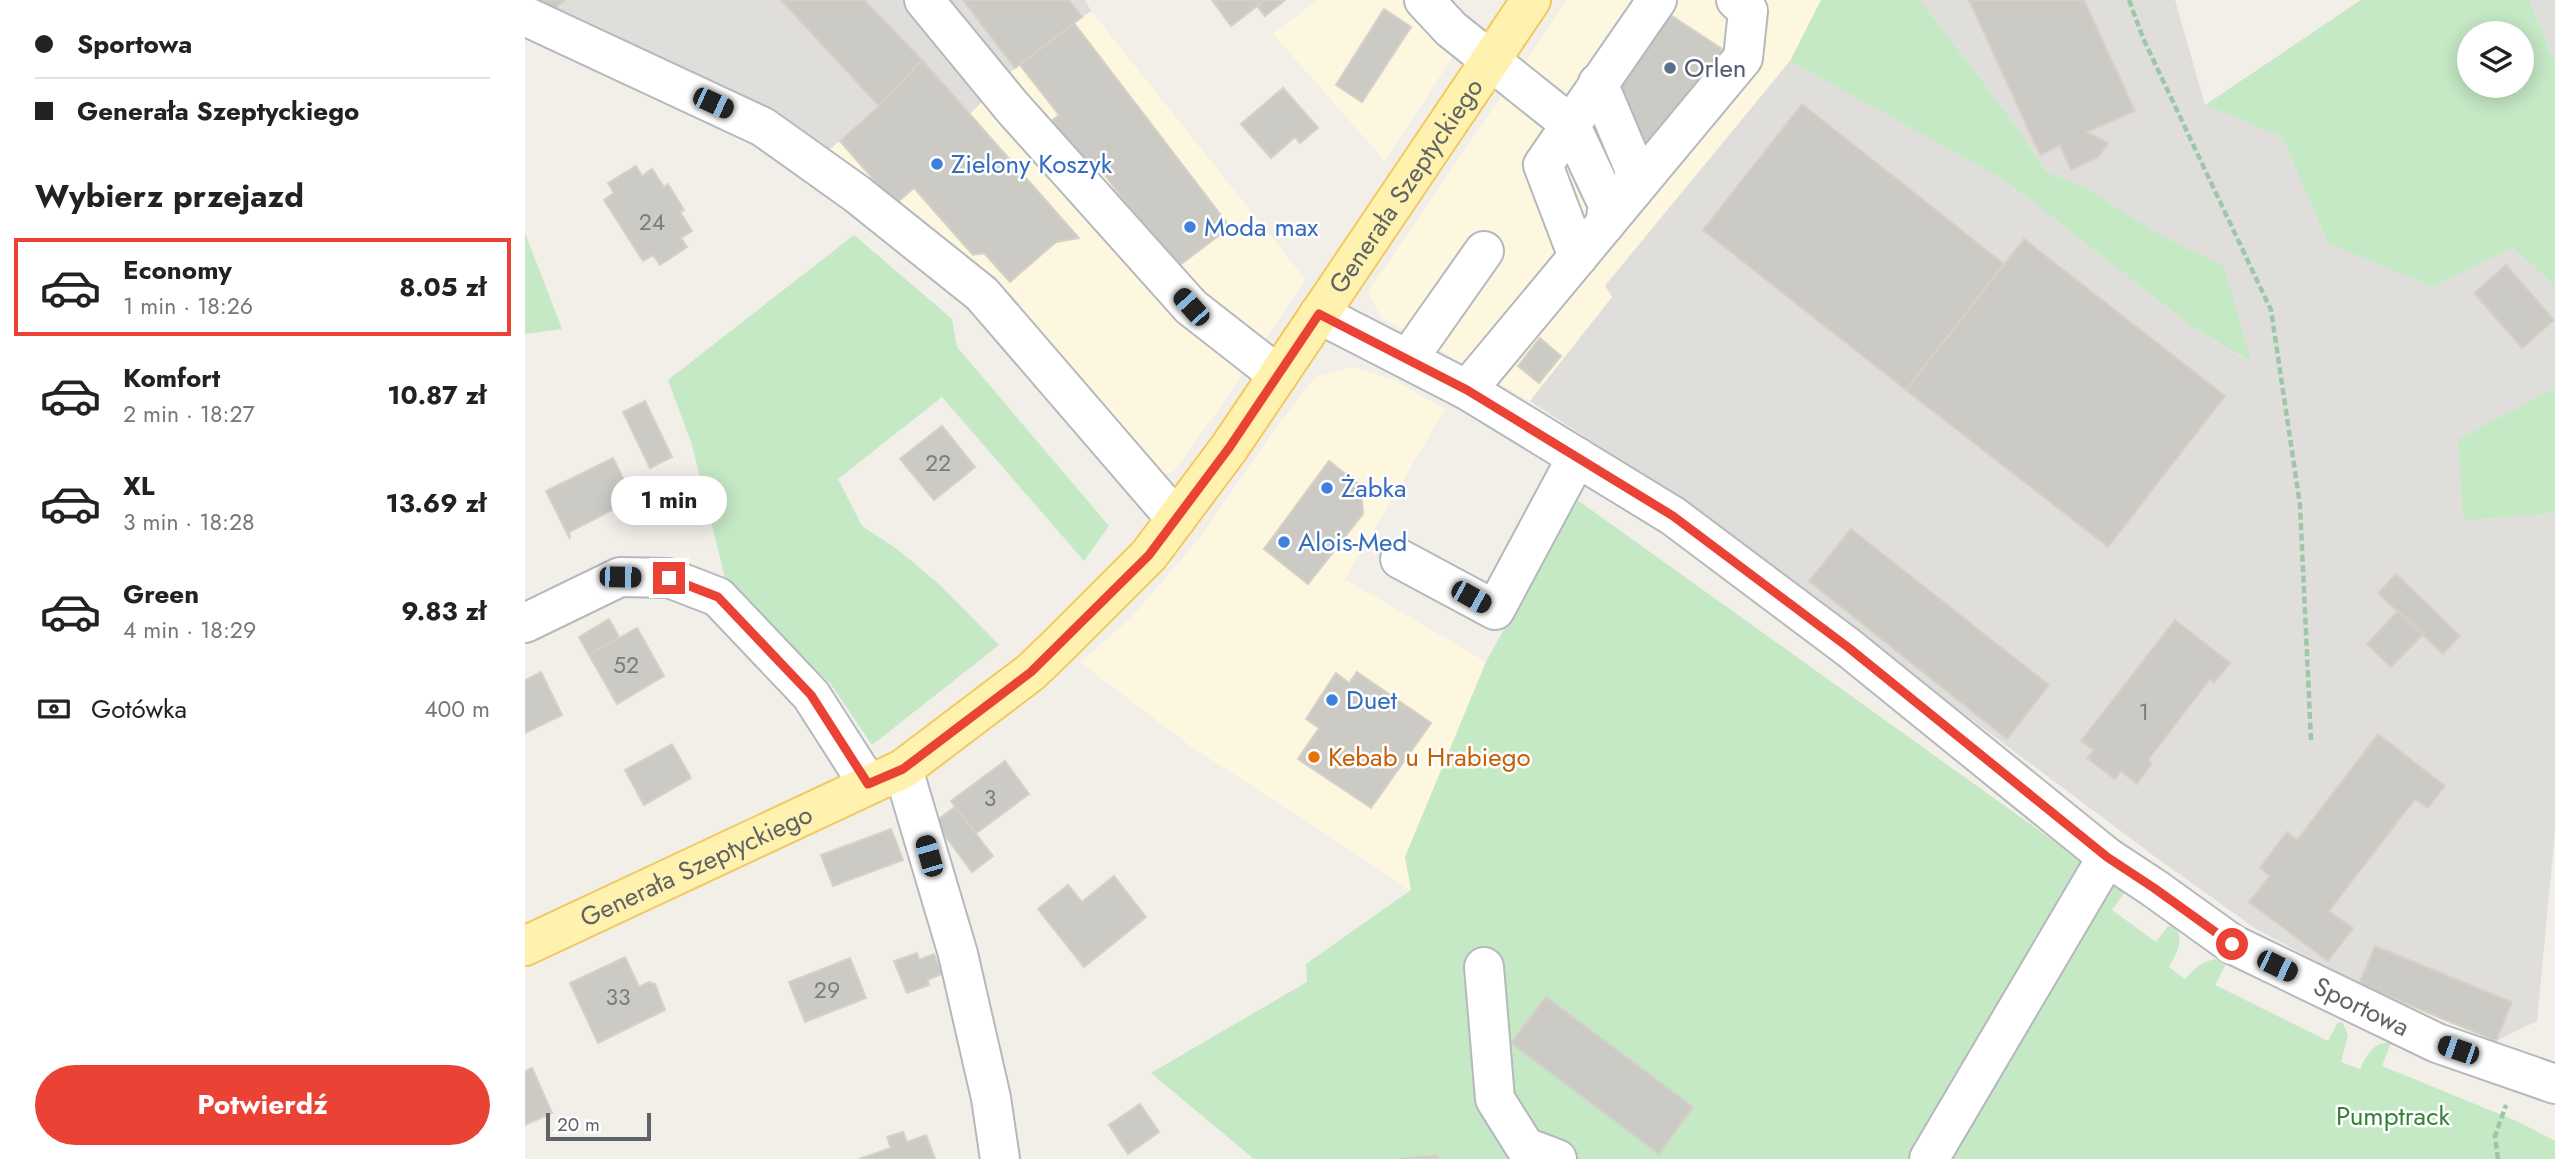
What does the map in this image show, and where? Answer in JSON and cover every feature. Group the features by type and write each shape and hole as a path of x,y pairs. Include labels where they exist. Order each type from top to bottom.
{"main road":[{"name":"Generała Szeptyckiego","path":"525,946 903,769 1031,672 1149,555 1229,448 1531,0"}],"street":[{"path":"924,0 1012,107 1191,307 1278,375"},
{"path":"1424,0 1451,29 1570,124 1608,205 1605,225"},
{"path":"1578,257 1543,165 1657,0"},
{"path":"1467,390 1743,58 1748,11 1737,0"},
{"path":"525,16 763,127 857,194 982,294 1176,519"},
{"path":"1598,83 1634,167 1635,189"},
{"path":"1408,359 1484,251"},
{"name":"Sportowa","path":"1319,314 1467,390 1673,516 1838,639 2107,857 2232,944 2437,1043 2538,1078"},
{"path":"1399,559 1495,610 1577,457"},
{"path":"525,622 620,577 669,578 718,597 811,695 868,784"},
{"path":"903,769 958,954 991,1098 1000,1159"},
{"path":"1929,1159 2107,857"},
{"path":"1484,967 1495,1099 1525,1146 1557,1159"}],"path":[{"path":"2129,0 2143,38 2271,310 2300,506 2311,740"},
{"path":"2498,1159 2495,1136 2538,1078"}],"shaded area":[{"path":"525,0 1085,0 1091,11 1015,68 970,114 922,60 879,106 804,172"},
{"path":"1317,0 1445,0 1473,25 1385,161 1273,34"},
{"path":"1567,0 1822,2 1790,61 1605,285 1613,297 1530,401 1381,317 1368,292"},
{"path":"1920,0 2175,0 2205,105 2282,137 2328,243 2433,287 2513,248 2555,286 2555,388 2458,439 2463,521 2555,513 2555,832 2537,1021 2496,1041 2359,984 2256,929 1648,478 1530,401 1612,297 1605,286 1790,61 2006,181 2191,326 2250,362 2224,266 2162,236 2088,189 2047,172 2008,115"},
{"path":"2529,0 2555,0 2555,62"},
{"path":"1091,11 1305,279 1173,472 1124,483 996,332 930,271 804,172 879,106 922,60 970,113 1015,68"},
{"path":"1354,367 1393,380 1445,409 1345,579 1486,662 1405,857 1411,890 1189,745 1080,662 1129,620 1198,540 1315,377"}],"green space":[{"path":"1821,0 1920,0 2008,115 2047,172 2088,189 2162,236 2224,266 2251,362 2191,326 2006,181 1790,61"},
{"path":"2361,0 2529,0 2555,62 2555,286 2513,248 2433,287 2328,243 2282,137 2205,105"},
{"path":"525,233 562,329 525,334"},
{"path":"854,235 952,319 957,347 1109,526 1084,561 942,397 838,479 862,526 897,549 939,584 999,645 872,745 830,683 726,582 692,445 668,380"},
{"path":"2555,388 2555,513 2463,521 2458,439"},
{"name":"Pumptrack","path":"1576,499 2125,892 2112,910 2156,942 2168,926 2173,925 2180,940 2169,967 2185,979 2201,964 2221,959 2226,964 2215,985 2328,1041 2338,1022 2343,1023 2348,1035 2341,1062 2360,1069 2375,1047 2391,1043 2382,1066 2519,1122 2555,1141 2555,1159 1254,1159 1151,1073 1307,982 1306,964 1411,890 1405,857 1486,662"}],"building":[{"path":"532,0 565,0 547,16"},
{"path":"781,0 864,0 922,60 879,106"},
{"path":"963,0 1069,0 1082,17 1015,68"},
{"path":"1212,0 1265,0 1231,26"},
{"path":"1265,0 1285,0 1265,16 1257,6"},
{"path":"1969,0 2084,0 2135,111 2087,132 2108,143 2098,157 2071,170 2060,145 2040,155"},
{"path":"1384,9 1411,27 1362,102 1336,85"},
{"name":"Orlen","path":"1669,14 1722,49 1664,133 1645,142 1618,86"},
{"path":"1074,23 1230,227 1176,268 1097,165 1089,172 1050,122 1059,115 1020,65"},
{"name":"Zielony Koszyk","path":"922,60 1079,238 1056,242 1010,282 984,253 973,255 914,188 895,204 840,141 879,106"},
{"path":"1283,88 1318,128 1300,143 1295,137 1271,158 1241,124"},
{"path":"1802,104 2004,264 1906,390 1703,230"},
{"path":"636,166 642,176 652,169 664,187 668,184 684,210 680,212 692,231 681,238 687,247 660,265 653,255 643,261 604,200 614,193 608,183"},
{"path":"2024,239 2225,396 2108,547 1906,390"},
{"path":"2506,265 2554,320 2522,348 2474,293"},
{"path":"1540,338 1561,356 1539,383 1518,366"},
{"path":"645,401 672,457 650,468 623,412"},
{"path":"942,426 975,467 934,500 900,459"},
{"path":"613,458 636,505 617,515 614,509 569,532 570,539 546,491"},
{"path":"1329,461 1361,486 1363,514 1308,584 1264,549"},
{"path":"1851,529 2049,685 2007,739 1809,581"},
{"path":"2396,574 2460,636 2443,654 2378,593"},
{"path":"2398,611 2423,634 2391,667 2367,644"},
{"path":"609,619 619,637 589,655 579,637"},
{"path":"2175,620 2230,663 2214,683 2210,679 2148,760 2152,763 2137,784 2121,771 2115,779 2087,758 2094,750 2081,741"},
{"path":"637,628 664,676 617,704 589,655"},
{"path":"541,672 562,715 525,733 525,680"},
{"path":"1357,672 1431,723 1371,808 1298,759 1319,728 1306,719 1336,673 1349,683"},
{"path":"2378,734 2445,786 2428,808 2415,799 2329,911 2353,928 2328,961 2249,902 2270,876 2260,868 2287,832 2297,840"},
{"path":"672,744 691,778 644,805 625,770"},
{"path":"1005,761 1029,794 975,834 951,801"},
{"path":"955,807 993,856 972,872 935,822"},
{"path":"891,829 903,860 833,886 821,855"},
{"path":"1114,876 1146,917 1084,967 1038,909 1068,885 1082,902"},
{"path":"2375,946 2512,1002 2496,1041 2359,984"},
{"path":"917,953 919,960 934,954 942,974 927,980 929,985 907,993 894,961"},
{"path":"625,957 639,987 649,982 655,984 665,1010 598,1043 570,983"},
{"path":"850,958 866,998 805,1022 789,982"},
{"path":"1546,997 1693,1107 1659,1154 1511,1043"},
{"path":"532,1068 552,1113 525,1125 525,1071"},
{"path":"1140,1104 1159,1132 1128,1154 1109,1125"},
{"path":"903,1132 907,1142 926,1135 935,1159 859,1159 891,1148 887,1137"},
{"path":"1437,1155 1438,1159 1399,1159"}],"place":[{"name":"Orlen","path":"1670,68"},
{"name":"Zielony Koszyk","path":"937,164"},
{"name":"Moda max","path":"1190,227"},
{"name":"Żabka","path":"1327,488"},
{"name":"Alois-Med","path":"1284,542"},
{"name":"Duet","path":"1332,700"},
{"name":"Kebab u Hrabiego","path":"1314,757"}],"route":[{"path":"669,578 718,597 811,695 868,784 903,769 1031,672 1149,555 1229,448 1319,314 1467,390 1673,516 1849,648 2107,857 2232,944"}]}
